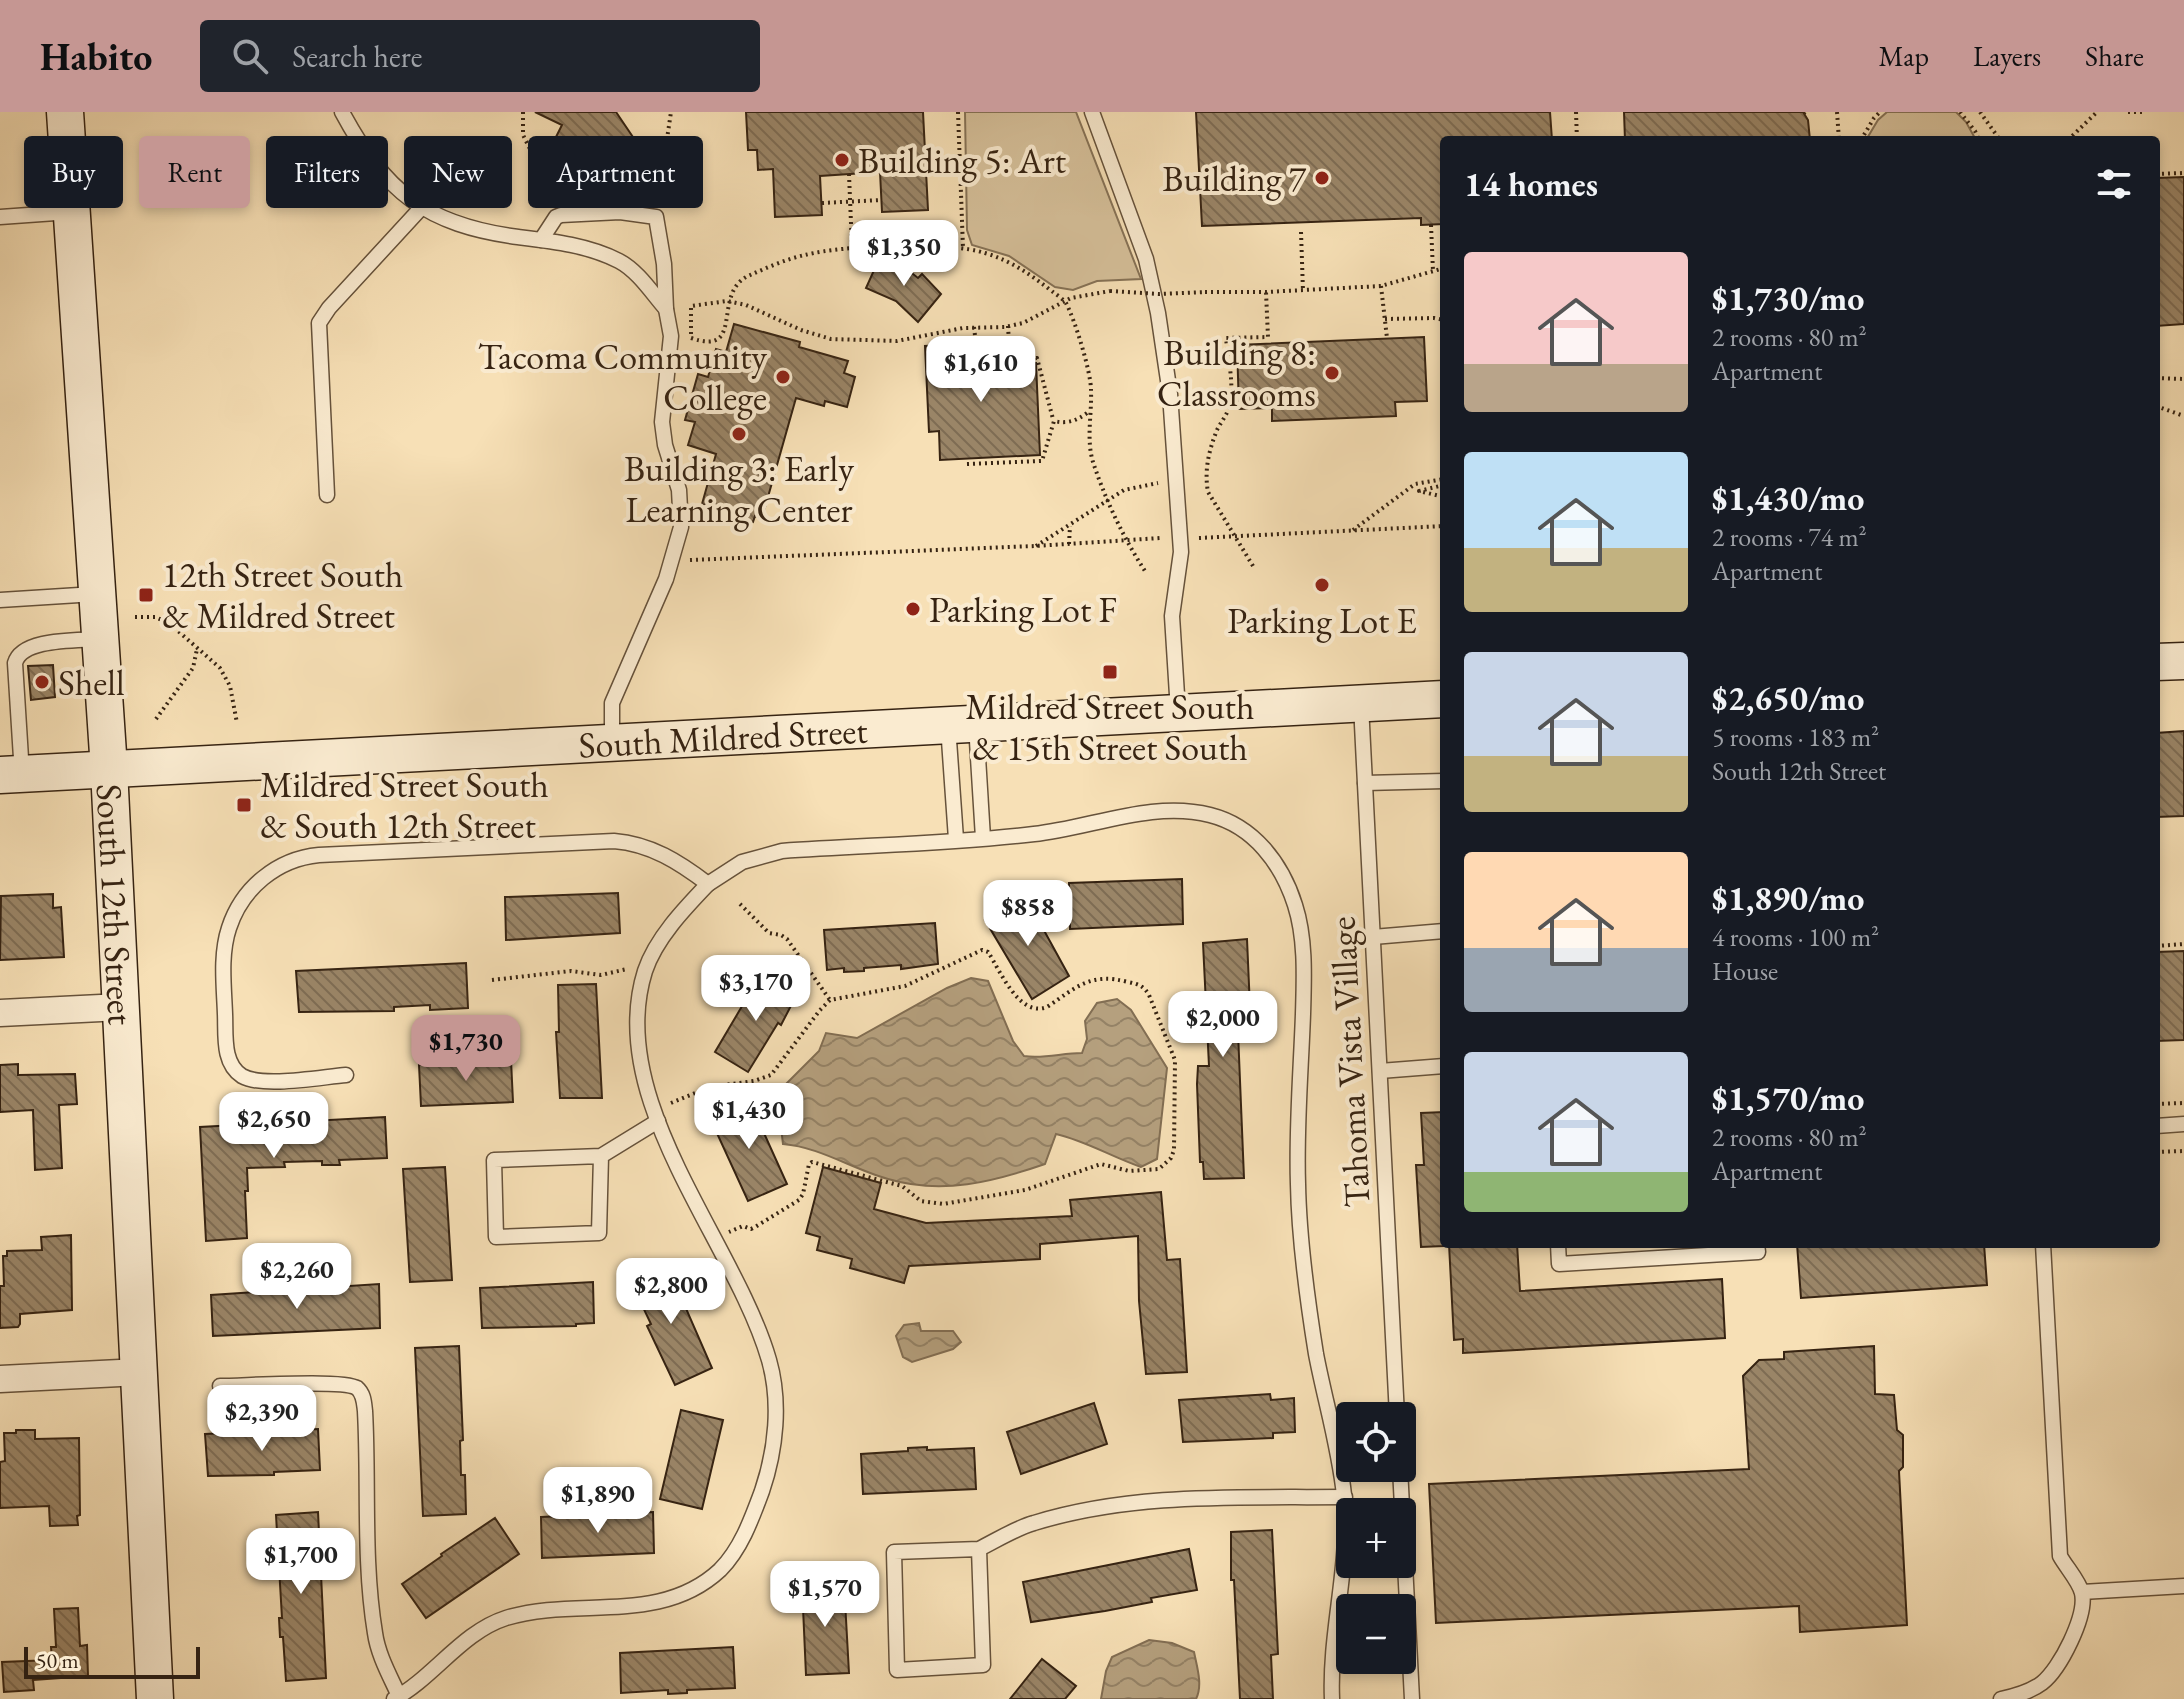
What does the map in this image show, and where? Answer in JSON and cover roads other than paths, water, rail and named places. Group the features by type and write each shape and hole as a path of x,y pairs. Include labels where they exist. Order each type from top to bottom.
{"main road":[{"name":"South 12th Street","path":"65,112 109,769 155,1699"},
{"path":"2160,662 2184,661"},
{"name":"South Mildred Street","path":"11,775 1440,699"}],"street":[{"path":"0,1013 121,1007"},
{"path":"0,1379 140,1372"}],"lane":[{"path":"342,112 381,174 404,195"},
{"path":"1092,112 1149,272 1170,394 1181,552 1172,616 1178,715"},
{"path":"327,495 319,323 329,308 421,208"},
{"path":"424,208 454,225 594,250 621,262 668,315"},
{"path":"0,217 71,212"},
{"path":"541,240 556,217 620,212 656,217 664,264 671,336 662,422 665,445 679,490 681,527 672,561 612,703 612,742"},
{"path":"0,600 96,594"},
{"path":"11,775 17,654 24,648 40,644 99,639"},
{"name":"Tahoma Vista Village","path":"1361,705 1396,1402"},
{"path":"962,725 980,804 983,838"},
{"path":"956,839 954,806 962,725"},
{"path":"1365,783 1440,781"},
{"path":"954,806 980,804"},
{"path":"220,1386 335,1384 355,1387 362,1394 369,1574 375,1635 397,1698 494,1623 532,1613 641,1606 669,1600 718,1572 732,1557 750,1523 773,1452 774,1384 757,1328 656,1115 644,1078 638,1014 644,975 659,945 679,915 708,884 742,862 782,851 983,838 1077,828 1138,815 1187,812 1210,815 1237,827 1258,842 1285,879 1297,908 1304,980 1298,1180 1301,1245 1317,1357 1333,1423 1345,1497 1345,1534 1334,1630 1332,1699"},
{"path":"346,1075 256,1080 241,1075 229,1060 223,966 229,927 254,887 277,866 319,855 614,841 651,848 708,884"},
{"path":"1373,937 1440,931"},
{"path":"1380,1071 1440,1066"},
{"path":"601,1156 599,1233 496,1237 494,1160 601,1156 656,1115"},
{"path":"2160,1126 2184,1124"},
{"path":"1558,1248 1559,1264 1758,1252 1758,1248"},
{"path":"2001,1699 2041,1684 2056,1667 2082,1613 2082,1592 2060,1556 2043,1248"},
{"path":"1401,1482 1412,1699"},
{"path":"979,1549 983,1665 897,1670 894,1552 979,1549 1031,1523 1091,1509 1190,1498 1345,1497"},
{"path":"2082,1592 2184,1586"}],"water":[{"path":"971,978 988,981 1013,1041 1024,1056 1082,1053 1087,1039 1085,1021 1097,1003 1117,999 1131,1010 1167,1068 1157,1159 1141,1167 1056,1134 1045,1164 987,1181 928,1186 888,1179 810,1149 783,1144 780,1119 785,1085 819,1051 826,1033 857,1038"},
{"path":"919,1323 921,1331 953,1331 961,1342 953,1349 912,1362 903,1357 896,1336 904,1325"},
{"path":"1149,1640 1172,1643 1194,1652 1199,1682 1196,1699 1101,1699 1112,1657"}],"place":[{"name":"Building 5: Art","path":"842,160"},
{"name":"Building 7","path":"1322,178"},
{"name":"Building 8: Classrooms","path":"1332,373"},
{"name":"Tacoma Community College","path":"783,377"},
{"name":"Building 3: Early Learning Center","path":"739,434"},
{"name":"Parking Lot E","path":"1322,585"},
{"name":"12th Street South & Mildred Street","path":"146,595"},
{"name":"Parking Lot F","path":"913,609"},
{"name":"Mildred Street South & 15th Street South","path":"1110,672"},
{"name":"Shell","path":"42,682"},
{"name":"Mildred Street South & South 12th Street","path":"244,805"}]}
